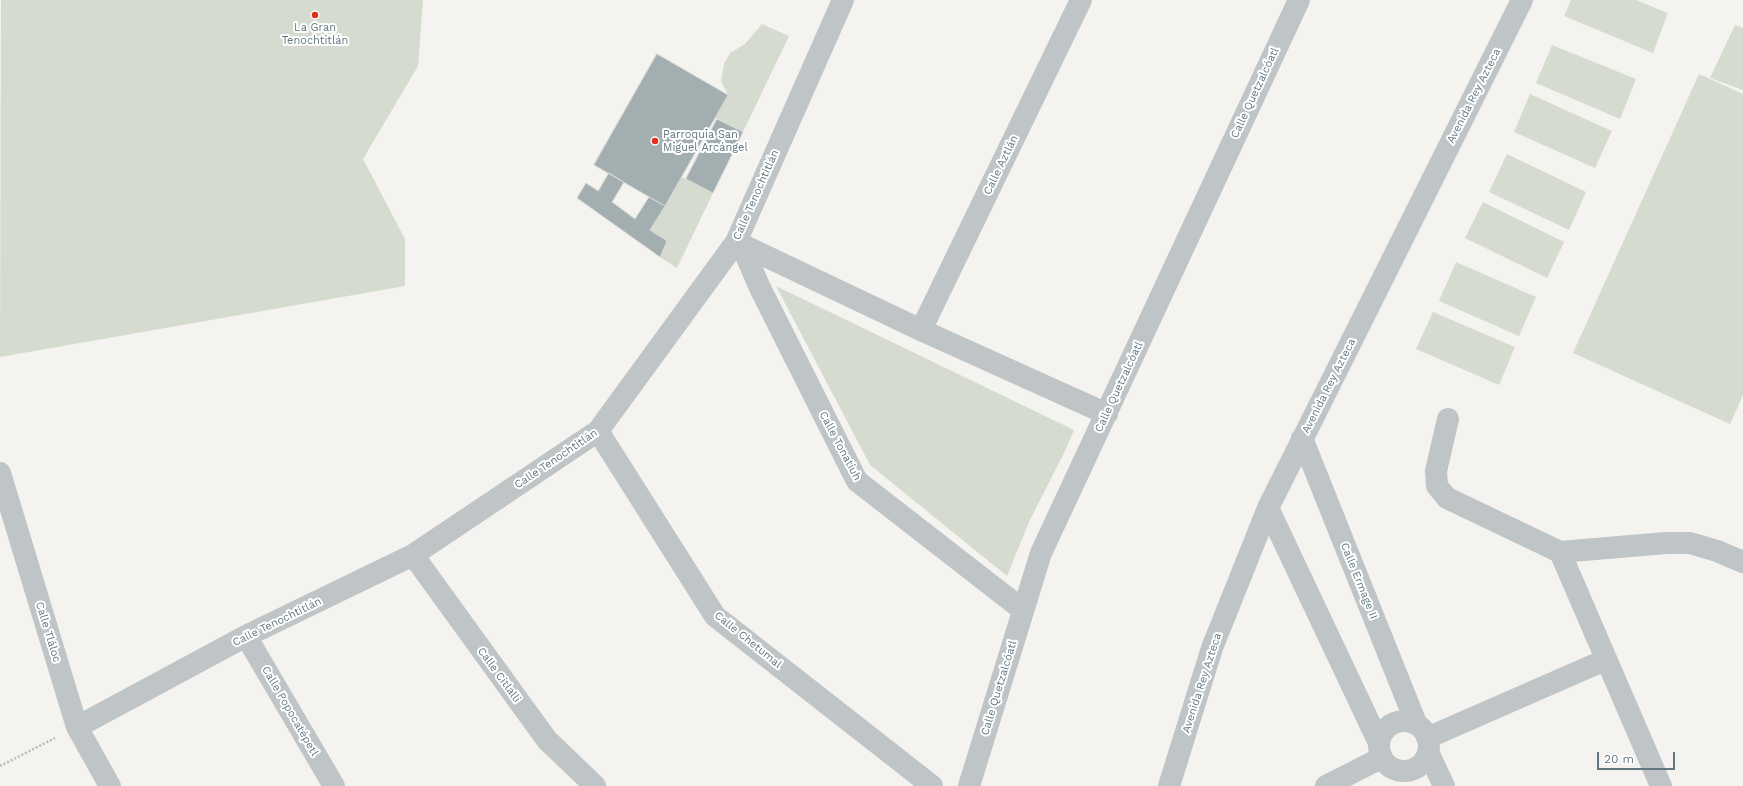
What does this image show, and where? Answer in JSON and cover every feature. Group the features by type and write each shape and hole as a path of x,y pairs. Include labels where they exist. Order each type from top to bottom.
{"street":[{"name":"Calle Tenochtitlán","path":"77,727 246,636 413,555 598,431 738,243 842,0"},
{"name":"Calle Aztlán","path":"921,330 1081,0"},
{"name":"Calle Quetzalcóatl","path":"969,786 1041,553 1299,0"},
{"name":"Avenida Rey Azteca","path":"1169,786 1212,648 1268,508 1522,0"},
{"path":"738,243 921,330 1107,414"},
{"name":"Calle Tonatiuh","path":"738,243 857,481 1023,610"},
{"path":"1448,419 1436,472 1437,486 1447,498 1560,552 1666,543 1690,543 1717,551 1743,562"},
{"name":"Calle Chetumal","path":"598,431 715,616 932,786"},
{"name":"Calle Ermage II","path":"1302,438 1444,786"},
{"name":"Calle Tláloc","path":"0,473 6,512 77,727 110,786"},
{"path":"1268,508 1387,763 1403,771 1416,768 1426,758 1424,738 1402,720 1389,725 1380,736 1387,763"},
{"path":"1560,552 1605,660 1661,786"},
{"name":"Calle Citlalli","path":"413,555 547,740 595,786"},
{"name":"Calle Popocatépetl","path":"246,636 334,786"},
{"path":"1424,738 1605,660"},
{"path":"1326,786 1387,763"}],"path":[{"path":"0,766 77,727"}],"shaded area":[{"path":"1,0 423,0 418,66 363,159 405,239 405,286 0,357"},
{"path":"1571,0 1636,0 1668,13 1653,53 1564,16"},
{"path":"762,24 789,36 743,132 715,117 728,95 721,81 724,64 730,53 745,44"},
{"path":"1735,25 1743,28 1743,90 1710,78"},
{"path":"1552,45 1636,79 1620,119 1536,83"},
{"path":"1699,74 1743,94 1743,395 1730,424 1573,353"},
{"path":"1530,94 1612,131 1595,168 1514,132"},
{"path":"1507,154 1586,192 1569,230 1489,192"},
{"path":"681,177 713,193 677,268 660,257 667,241 650,230"},
{"path":"1483,202 1564,242 1547,278 1465,238"},
{"path":"1456,262 1536,297 1519,336 1439,301"},
{"path":"776,286 1074,430 1029,522 1007,576 870,465"},
{"path":"1433,312 1515,347 1499,385 1416,349"}],"building":[{"name":"Parroquia San Miguel Arcángel","path":"657,54 728,95 665,206 594,165"},
{"path":"717,119 743,132 713,193 686,179"},
{"path":"609,173 624,182 612,202 635,219 649,197 665,206 650,230 667,241 660,257 577,198 586,183 598,191"}],"place":[{"name":"La Gran Tenochtitlán","path":"315,15"},
{"name":"Parroquia San Miguel Arcángel","path":"655,141"}]}
